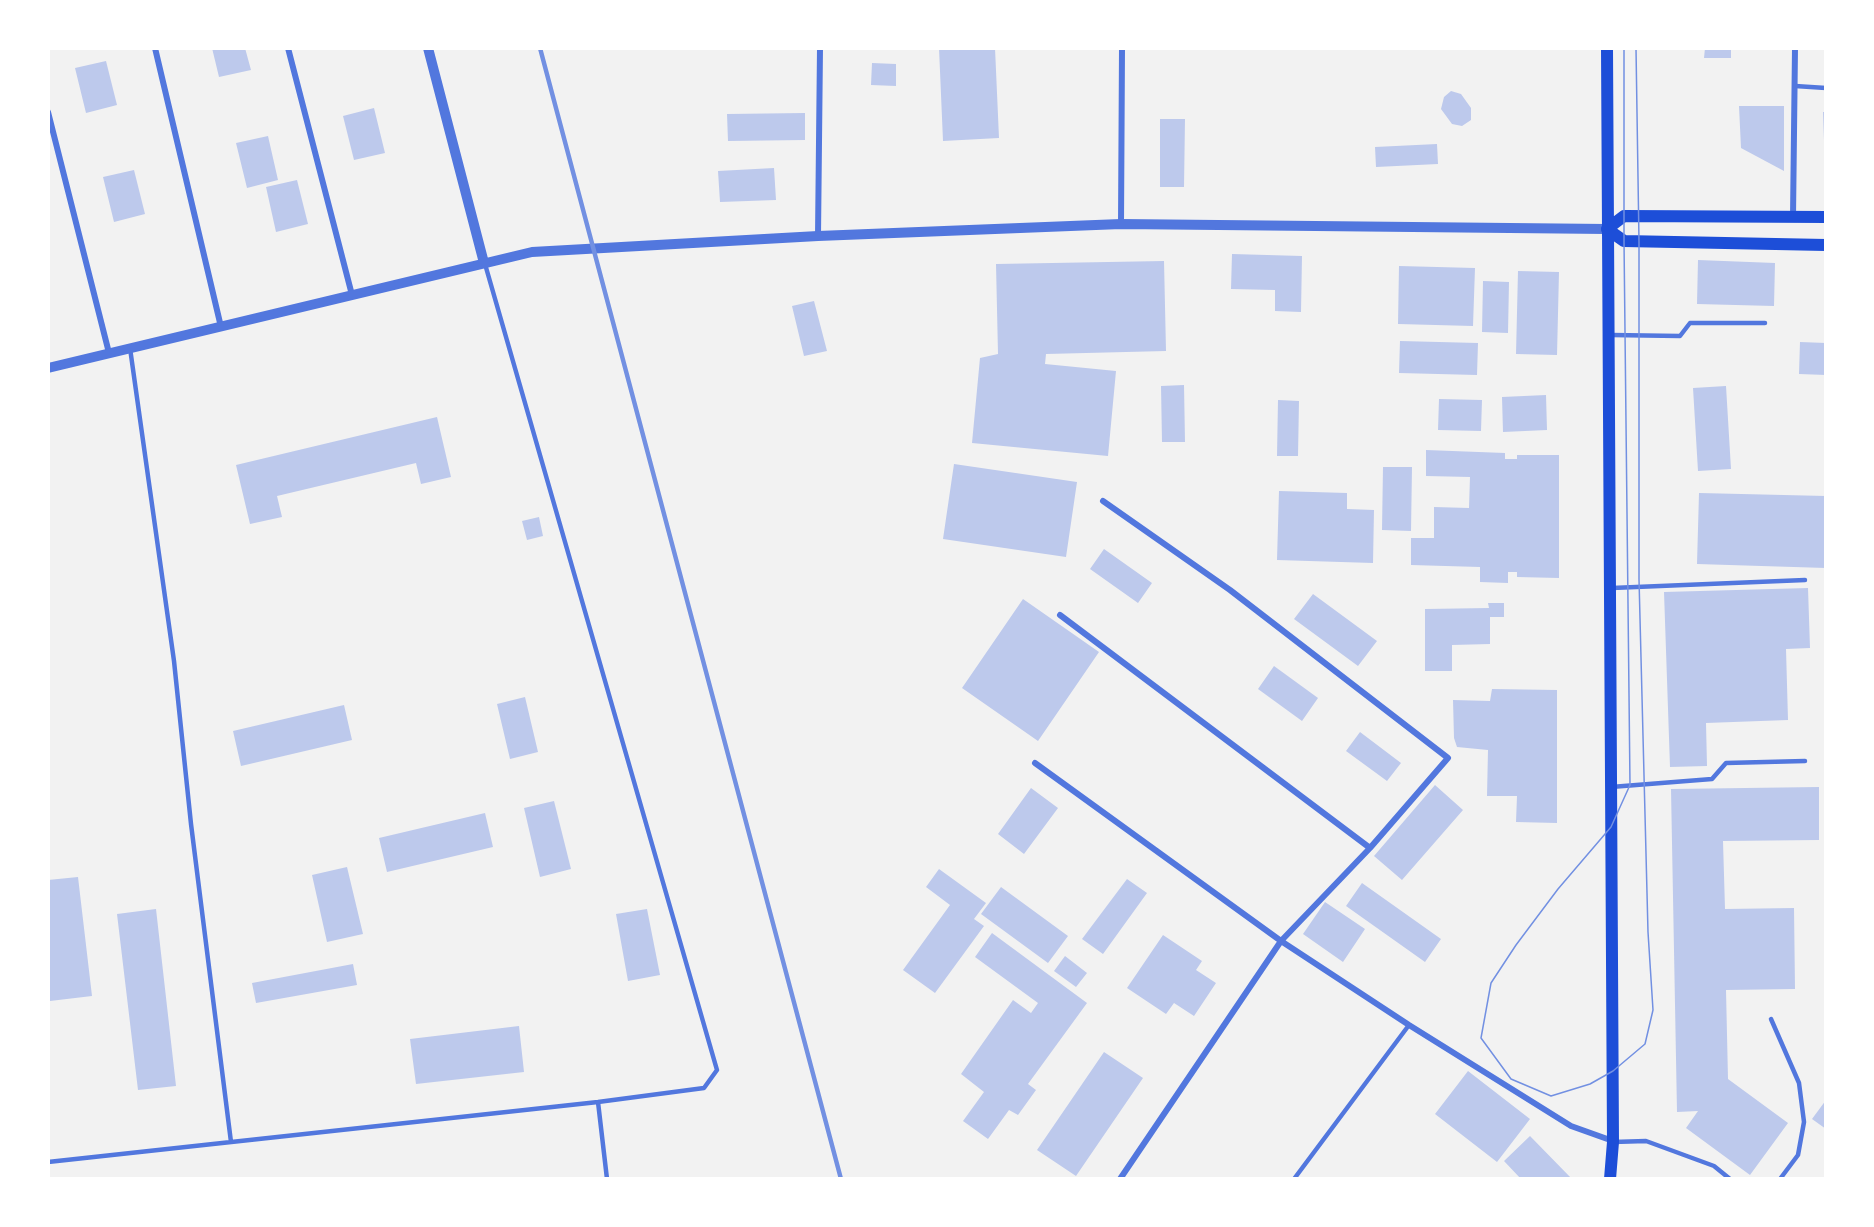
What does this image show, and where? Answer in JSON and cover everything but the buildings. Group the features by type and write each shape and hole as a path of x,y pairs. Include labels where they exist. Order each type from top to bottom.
{"main road":[{"path":"1607,48 1613,1142 1610,1179"},
{"path":"1607,229 1624,216 1826,217"},
{"path":"1607,229 1624,242 1826,245"}],"street":[{"path":"155,48 221,327"},
{"path":"288,48 352,295"},
{"path":"428,48 484,263"},
{"path":"818,236 819,48"},
{"path":"1121,224 1122,48"},
{"path":"1793,217 1794,48"},
{"path":"48,112 109,353"},
{"path":"48,368 532,252 818,236 1121,224 1607,229"},
{"path":"1103,501 1230,590 1448,758 1370,848 1281,941 1120,1179"},
{"path":"1060,615 1370,848"},
{"path":"1035,763 1281,941 1409,1025 1571,1126 1613,1142"}],"lane":[{"path":"1795,86 1826,88"},
{"path":"48,1162 598,1102 704,1088 717,1070 484,263"},
{"path":"1608,335 1680,336 1690,323 1765,323"},
{"path":"130,348 174,661 231,1142"},
{"path":"1610,588 1805,580"},
{"path":"1611,787 1712,779 1726,763 1805,760"},
{"path":"1771,1019 1799,1083 1804,1122 1798,1155 1780,1179"},
{"path":"1294,1179 1409,1025"},
{"path":"598,1102 607,1179"},
{"path":"1613,1142 1646,1141 1714,1166 1730,1179"}],"tram line":[{"path":"1624,48 1630,785 1611,827 1558,889 1491,983 1481,1038 1511,1079 1551,1096 1590,1084 1613,1071 1645,1044 1653,1010 1648,932 1639,579 1639,242 1636,48"}],"railway":[{"path":"540,48 841,1179"}]}
